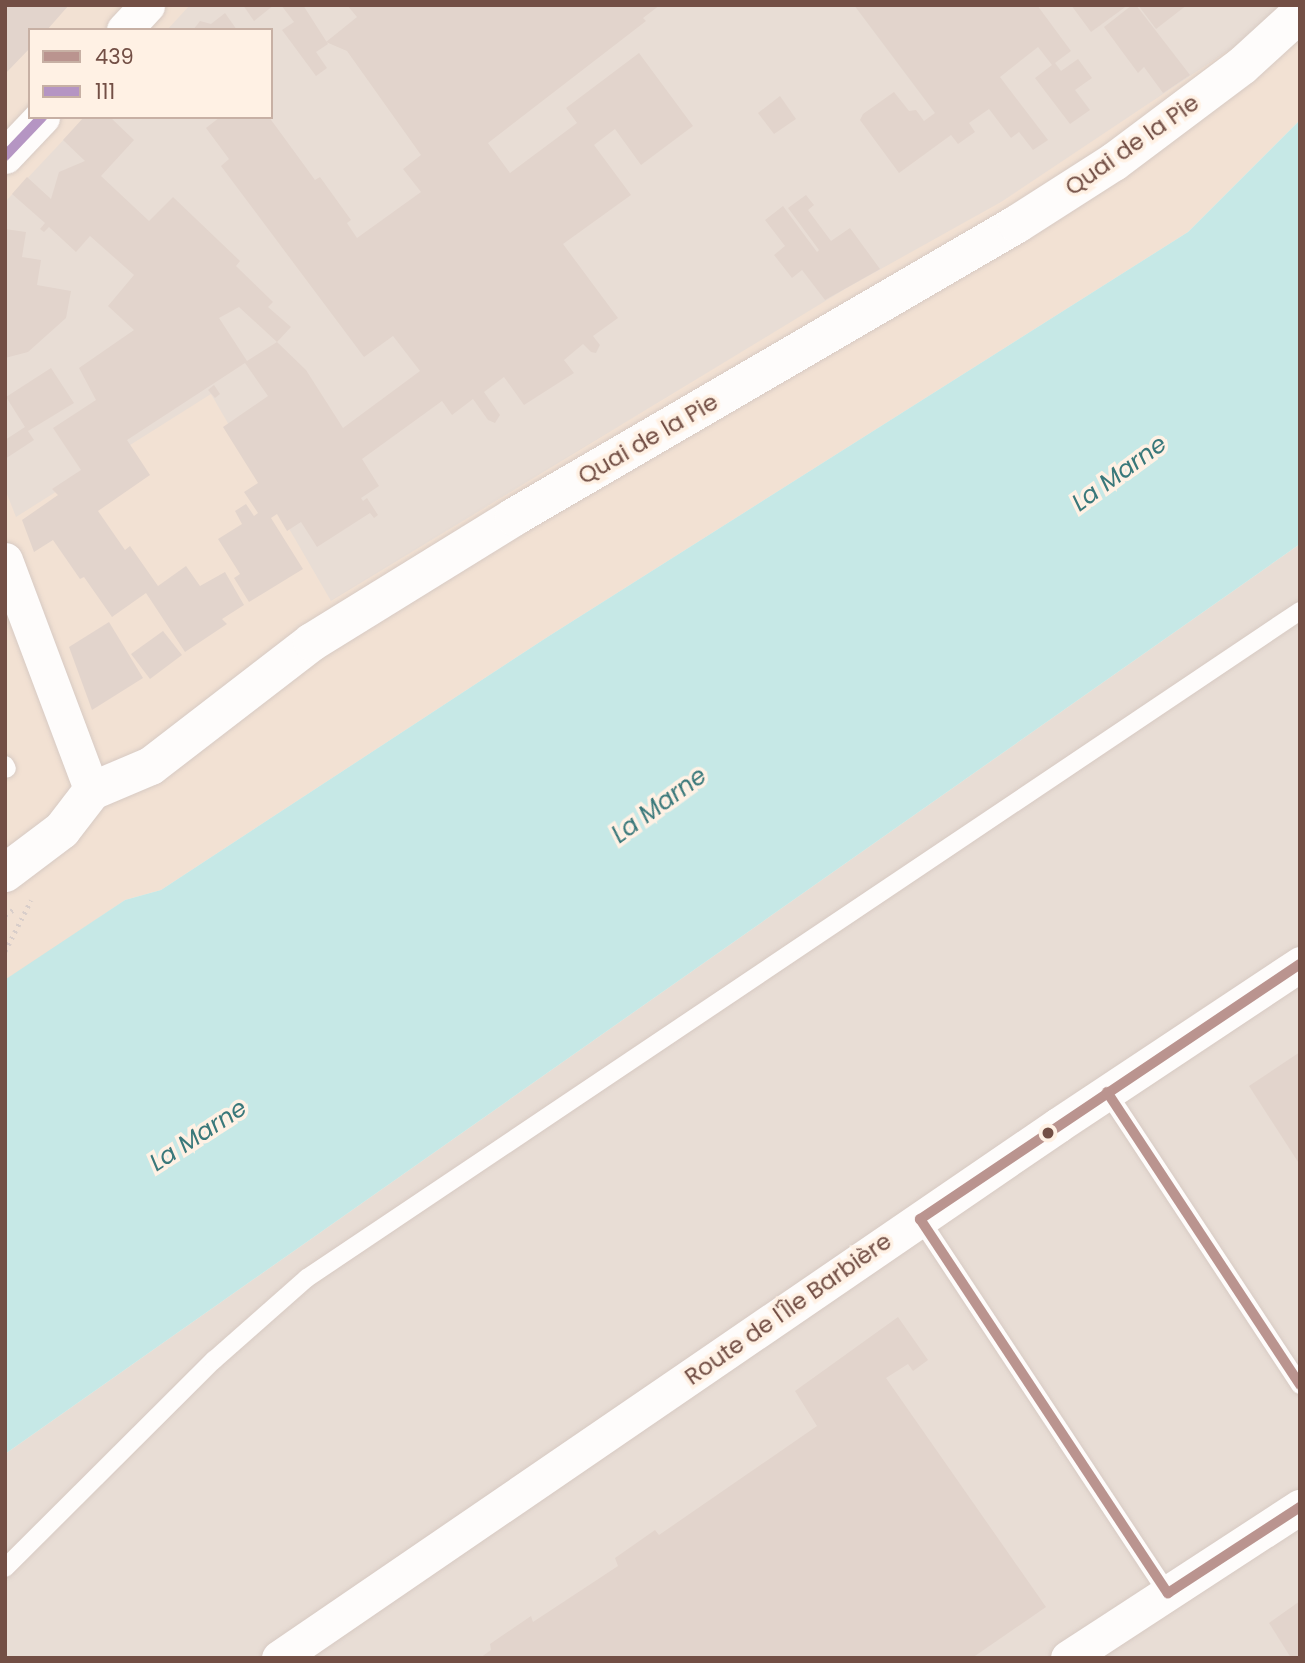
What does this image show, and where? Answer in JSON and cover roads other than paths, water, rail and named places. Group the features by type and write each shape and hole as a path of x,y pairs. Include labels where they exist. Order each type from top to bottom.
{"street":[{"name":"Quai de la Pie","path":"20,883 92,791 151,766 312,642 514,517 1049,203 1114,162 1242,66 1300,13"},
{"path":"5,156 40,119"},
{"path":"8,576 92,791"},
{"name":"Route de l'Île Barbière","path":"279,1658 919,1219 1300,964"},
{"path":"1068,1658 1300,1507"}],"lane":[{"path":"5,1568 214,1360 307,1279 1300,611"},
{"path":"1107,1092 1300,1385"},
{"path":"919,1219 1168,1593"}],"water":[{"name":"La Marne","path":"1300,120 1300,544 5,1454 6,979 125,900 161,890 549,636 1188,232"}]}
